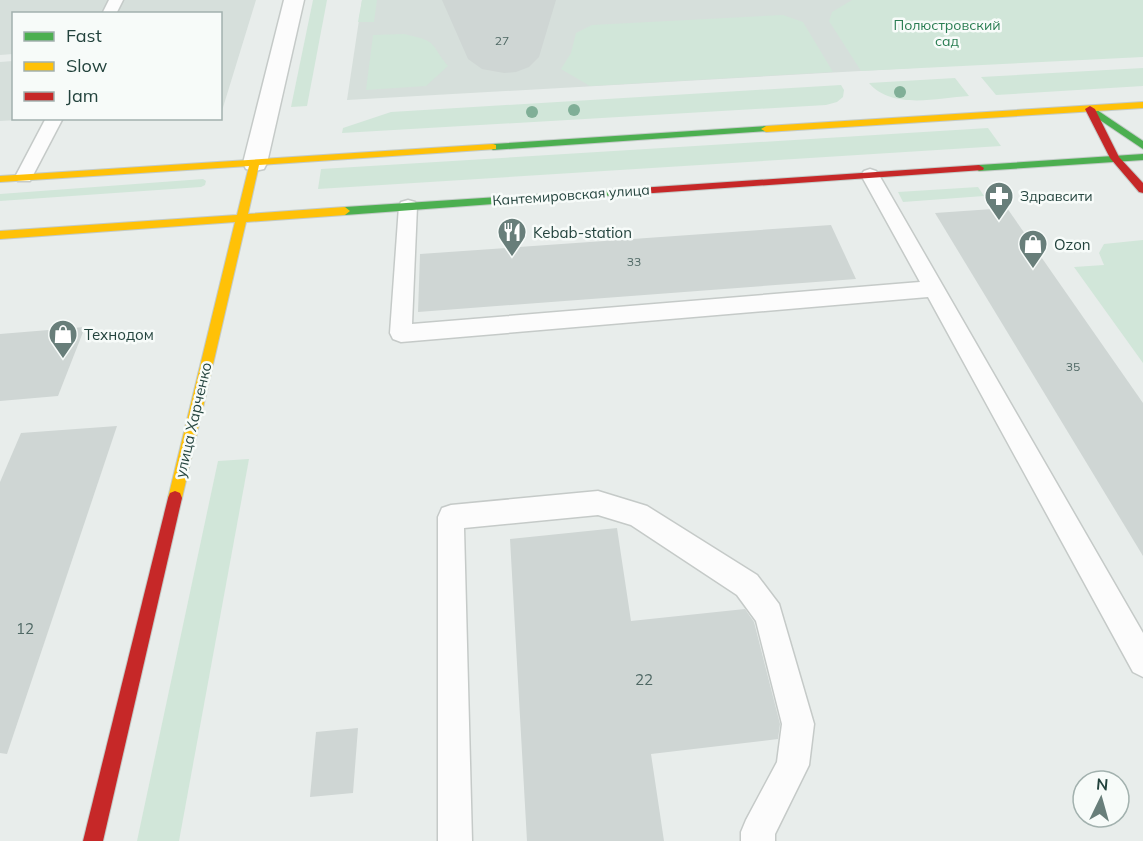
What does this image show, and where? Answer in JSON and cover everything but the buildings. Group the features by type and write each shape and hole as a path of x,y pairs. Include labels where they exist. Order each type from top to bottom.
{"main road":[{"path":"0,179 1143,105"},
{"path":"1090,109 1143,146"},
{"path":"1090,109 1115,158 1143,190"},
{"name":"Кантемировская улица","path":"0,235 1143,157"},
{"name":"улица Харченко","path":"93,841 255,163"}],"street":[{"name":"улица Харченко","path":"255,163 294,0"}],"lane":[{"path":"24,177 54,120"},
{"path":"870,175 1143,662"},
{"path":"408,206 401,333 934,289"},
{"path":"455,841 451,517 598,503 638,515 737,578 747,585 769,614 798,724 793,765 758,832 758,841"}],"shaded area":[{"path":"0,0 256,0 222,111 222,12 12,12 12,54 0,55"},
{"path":"362,0 906,0 914,68 347,100"},
{"path":"12,61 12,120 18,120 0,121 0,62"}],"green space":[{"path":"313,0 327,0 307,106 291,107"},
{"path":"362,0 377,0 374,22 358,22"},
{"name":"Полюстровский сад","path":"852,0 1143,0 1143,57 861,71 829,21 832,12"},
{"path":"783,15 803,22 833,72 590,86 561,69 571,53 576,33 592,25"},
{"path":"404,34 428,41 448,66 426,86 366,90 373,35"},
{"path":"1143,68 1143,86 996,95 981,77"},
{"path":"955,78 969,96 902,100 890,97 869,83"},
{"path":"841,85 844,90 843,97 837,102 826,105 342,133 343,128 391,112"},
{"path":"988,128 1001,146 318,189 321,169"},
{"path":"203,179 206,181 205,185 201,187 0,201 0,194"},
{"path":"978,187 984,196 903,202 898,192"},
{"path":"1143,240 1143,363 1074,267 1104,265 1099,253 1104,244"},
{"path":"249,459 179,841 137,841 218,461"}],"traffic: fast":[{"path":"1094,112 1143,146"},
{"path":"493,147 766,129"},
{"path":"979,168 1143,157"},
{"path":"345,211 639,191"}],"traffic: slow":[{"path":"766,129 1143,105"},
{"path":"0,179 493,147"},
{"path":"175,498 255,163"},
{"path":"0,235 345,211"}],"traffic: jam":[{"path":"1090,109 1115,158 1143,190"},
{"path":"639,191 979,168"},
{"path":"93,841 175,498"}],"place":[{"name":"Здравсити","path":"999,222"},
{"name":"Kebab-station","path":"512,258"},
{"name":"Ozon","path":"1033,270"},
{"name":"Технодом","path":"63,360"}]}
